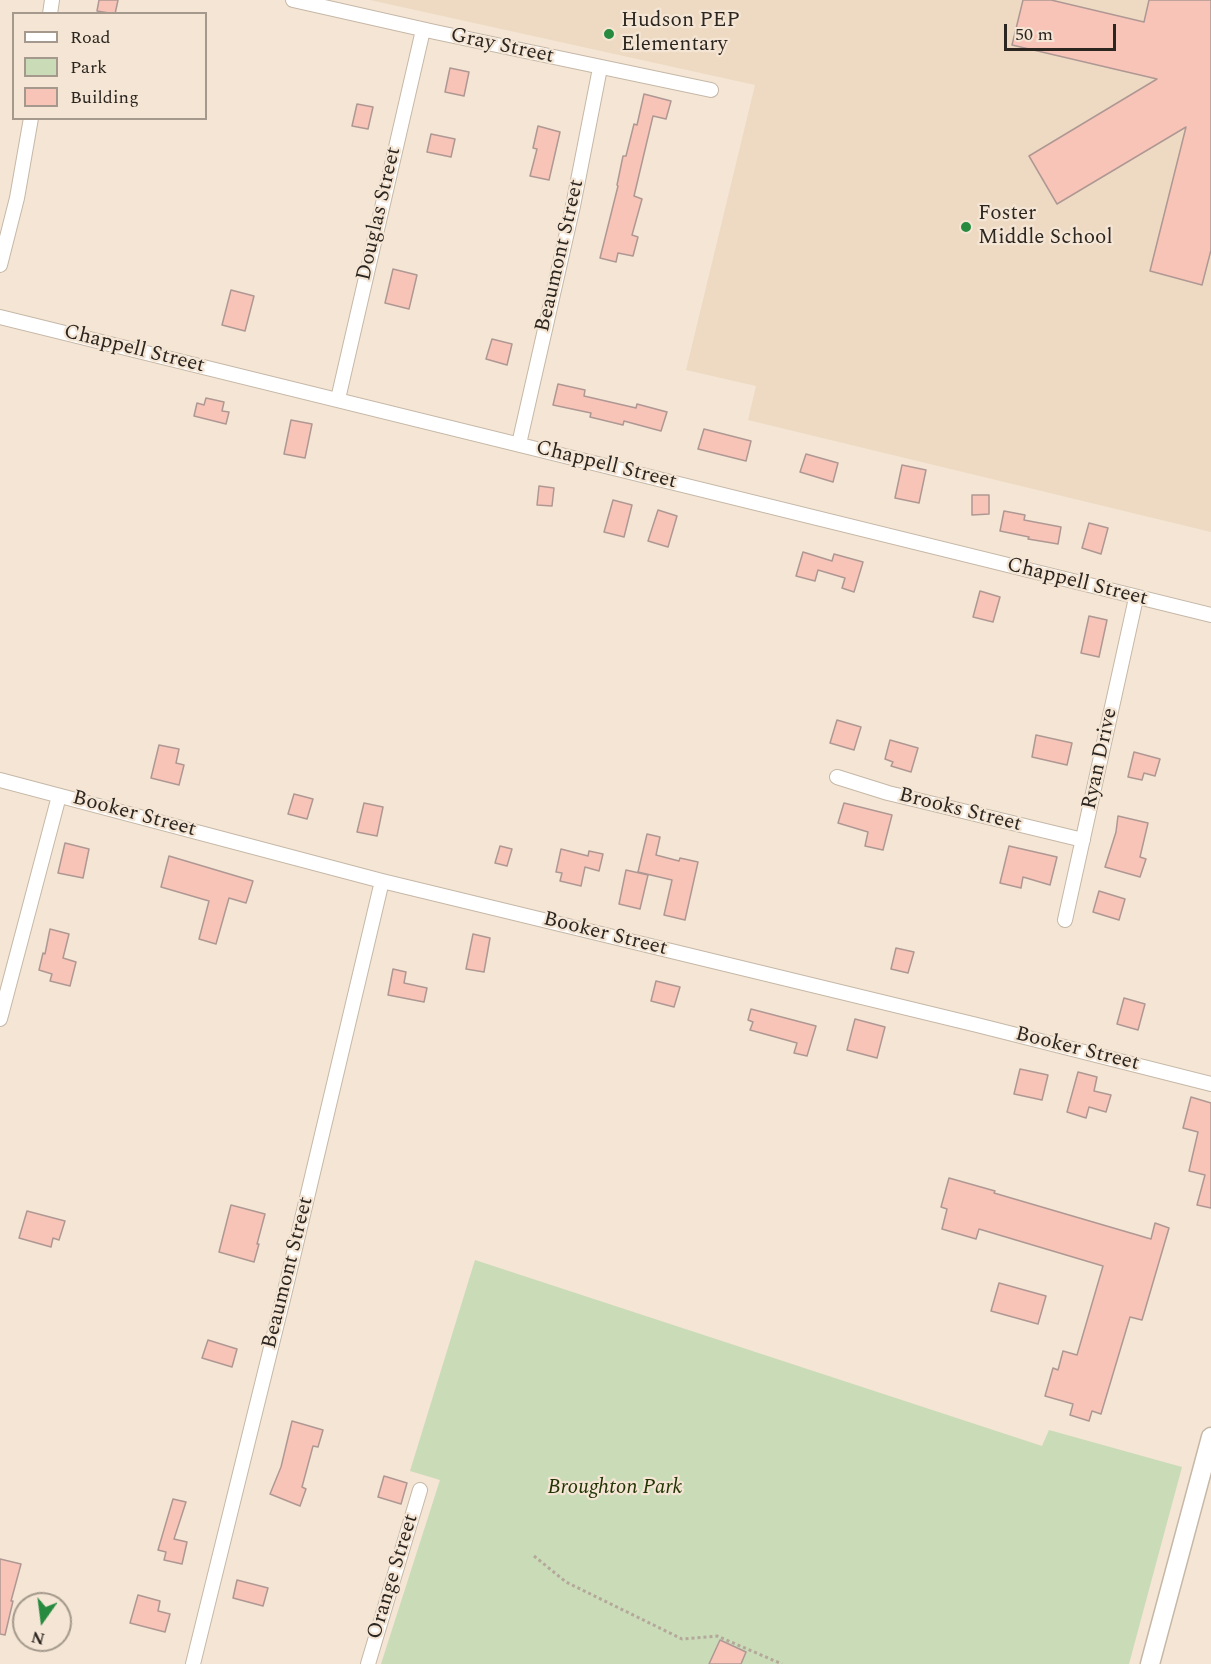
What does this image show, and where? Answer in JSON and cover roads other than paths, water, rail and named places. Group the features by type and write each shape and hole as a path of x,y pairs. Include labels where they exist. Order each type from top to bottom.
{"street":[{"name":"Gray Street","path":"293,0 423,30 711,90"},
{"name":"Douglas Street","path":"338,399 423,30"},
{"name":"Beaumont Street","path":"519,444 573,207 600,68"},
{"path":"0,266 31,120"},
{"name":"Chappell Street","path":"0,317 1211,615"},
{"name":"Ryan Drive","path":"1065,920 1136,598"},
{"name":"Brooks Street","path":"837,777 888,793 1083,840"},
{"name":"Booker Street","path":"0,780 382,881 1211,1084"},
{"path":"0,1019 59,795"},
{"name":"Beaumont Street","path":"193,1664 284,1295 382,881"},
{"path":"1150,1664 1211,1437"},
{"name":"Orange Street","path":"368,1664 420,1490"}],"place":[{"name":"Hudson PEP Elementary","path":"609,34"},
{"name":"Foster Middle School","path":"966,227"}],"park label":[{"name":"Broughton Park","path":"615,1489"}]}
